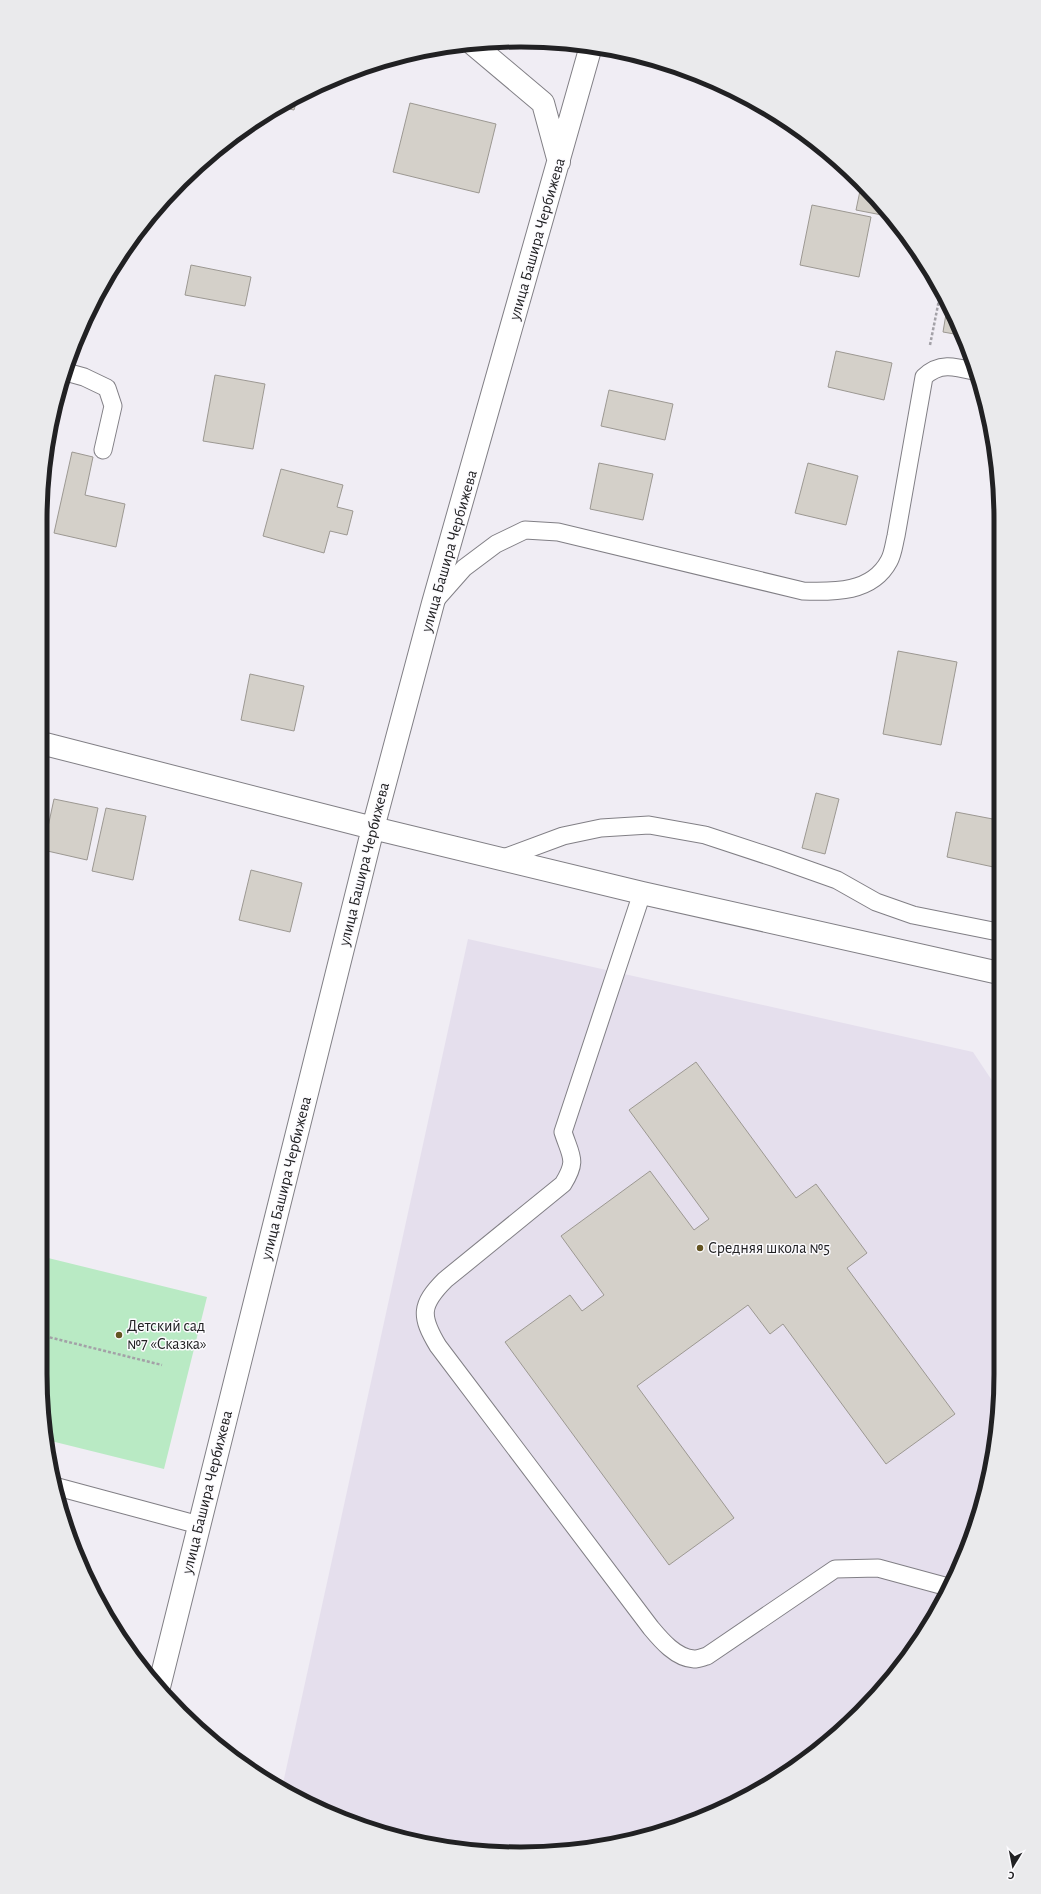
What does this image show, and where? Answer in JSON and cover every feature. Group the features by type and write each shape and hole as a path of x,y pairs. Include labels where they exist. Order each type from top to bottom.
{"street":[{"path":"479,49 543,103 559,163"},
{"name":"улица Башира Чербижева","path":"161,1681 373,828 434,603 589,52"},
{"path":"47,745 373,828 642,893 994,973"}],"lane":[{"path":"434,603 464,568 496,544 525,530 558,532 803,591 831,592 856,589 876,577 889,561 896,536 924,377 931,370 943,367 970,371"},
{"path":"70,373 84,376 107,388 113,406 103,450"},
{"path":"501,859 563,836 601,828 649,825 705,835 775,858 837,880 876,902 913,915 994,931"},
{"path":"642,893 563,1132 573,1157 570,1172 563,1184 445,1280 435,1290 426,1303 424,1311 428,1327 438,1346 650,1628 660,1640 681,1655 694,1659 707,1656 835,1569 878,1568 944,1586"},
{"path":"61,1488 199,1525"}],"path":[{"path":"924,377 939,300"},
{"path":"47,1337 162,1365"}],"shaded area":[{"name":"Средняя школа №5","path":"468,939 973,1052 994,1084 994,1374 990,1435 978,1496 958,1555 931,1610 896,1662 876,1686 833,1729 809,1749 757,1784 702,1811 673,1822 613,1838 551,1846 520,1847 459,1843 428,1838 368,1822 339,1811 283,1783"}],"green space":[{"name":"Детский сад №7 «Сказка»","path":"47,1258 207,1297 164,1469 52,1441 48,1404 47,1374"}],"building":[{"path":"410,103 496,124 479,193 393,172"},
{"path":"296,104 294,110 287,108"},
{"path":"860,191 882,215 856,210"},
{"path":"812,205 871,217 859,277 800,265"},
{"path":"191,265 251,277 245,306 185,295"},
{"path":"946,313 956,334 943,332"},
{"path":"836,351 892,363 884,400 828,387"},
{"path":"215,375 265,384 253,449 203,441"},
{"path":"609,390 673,404 665,440 601,426"},
{"path":"72,452 93,457 85,495 125,504 116,547 54,533"},
{"path":"599,463 653,474 643,520 590,509"},
{"path":"808,463 858,476 846,525 795,513"},
{"path":"281,469 343,485 337,507 353,511 347,535 330,531 324,553 263,536"},
{"path":"898,651 957,662 941,745 883,734"},
{"path":"250,674 304,686 294,731 241,720"},
{"path":"816,793 839,799 825,854 802,848"},
{"path":"54,799 98,808 87,860 47,851 47,831"},
{"path":"106,808 146,816 133,880 92,871"},
{"path":"956,812 994,819 994,867 947,857"},
{"path":"251,870 302,883 290,932 239,920"},
{"path":"696,1062 796,1198 816,1184 867,1253 847,1268 955,1414 886,1464 783,1324 770,1334 748,1305 637,1386 734,1518 669,1565 505,1342 570,1295 582,1311 604,1295 561,1236 650,1171 694,1230 709,1219 629,1110"}],"place":[{"name":"Средняя школа №5","path":"700,1248"},
{"name":"Детский сад №7 «Сказка»","path":"119,1335"}]}
